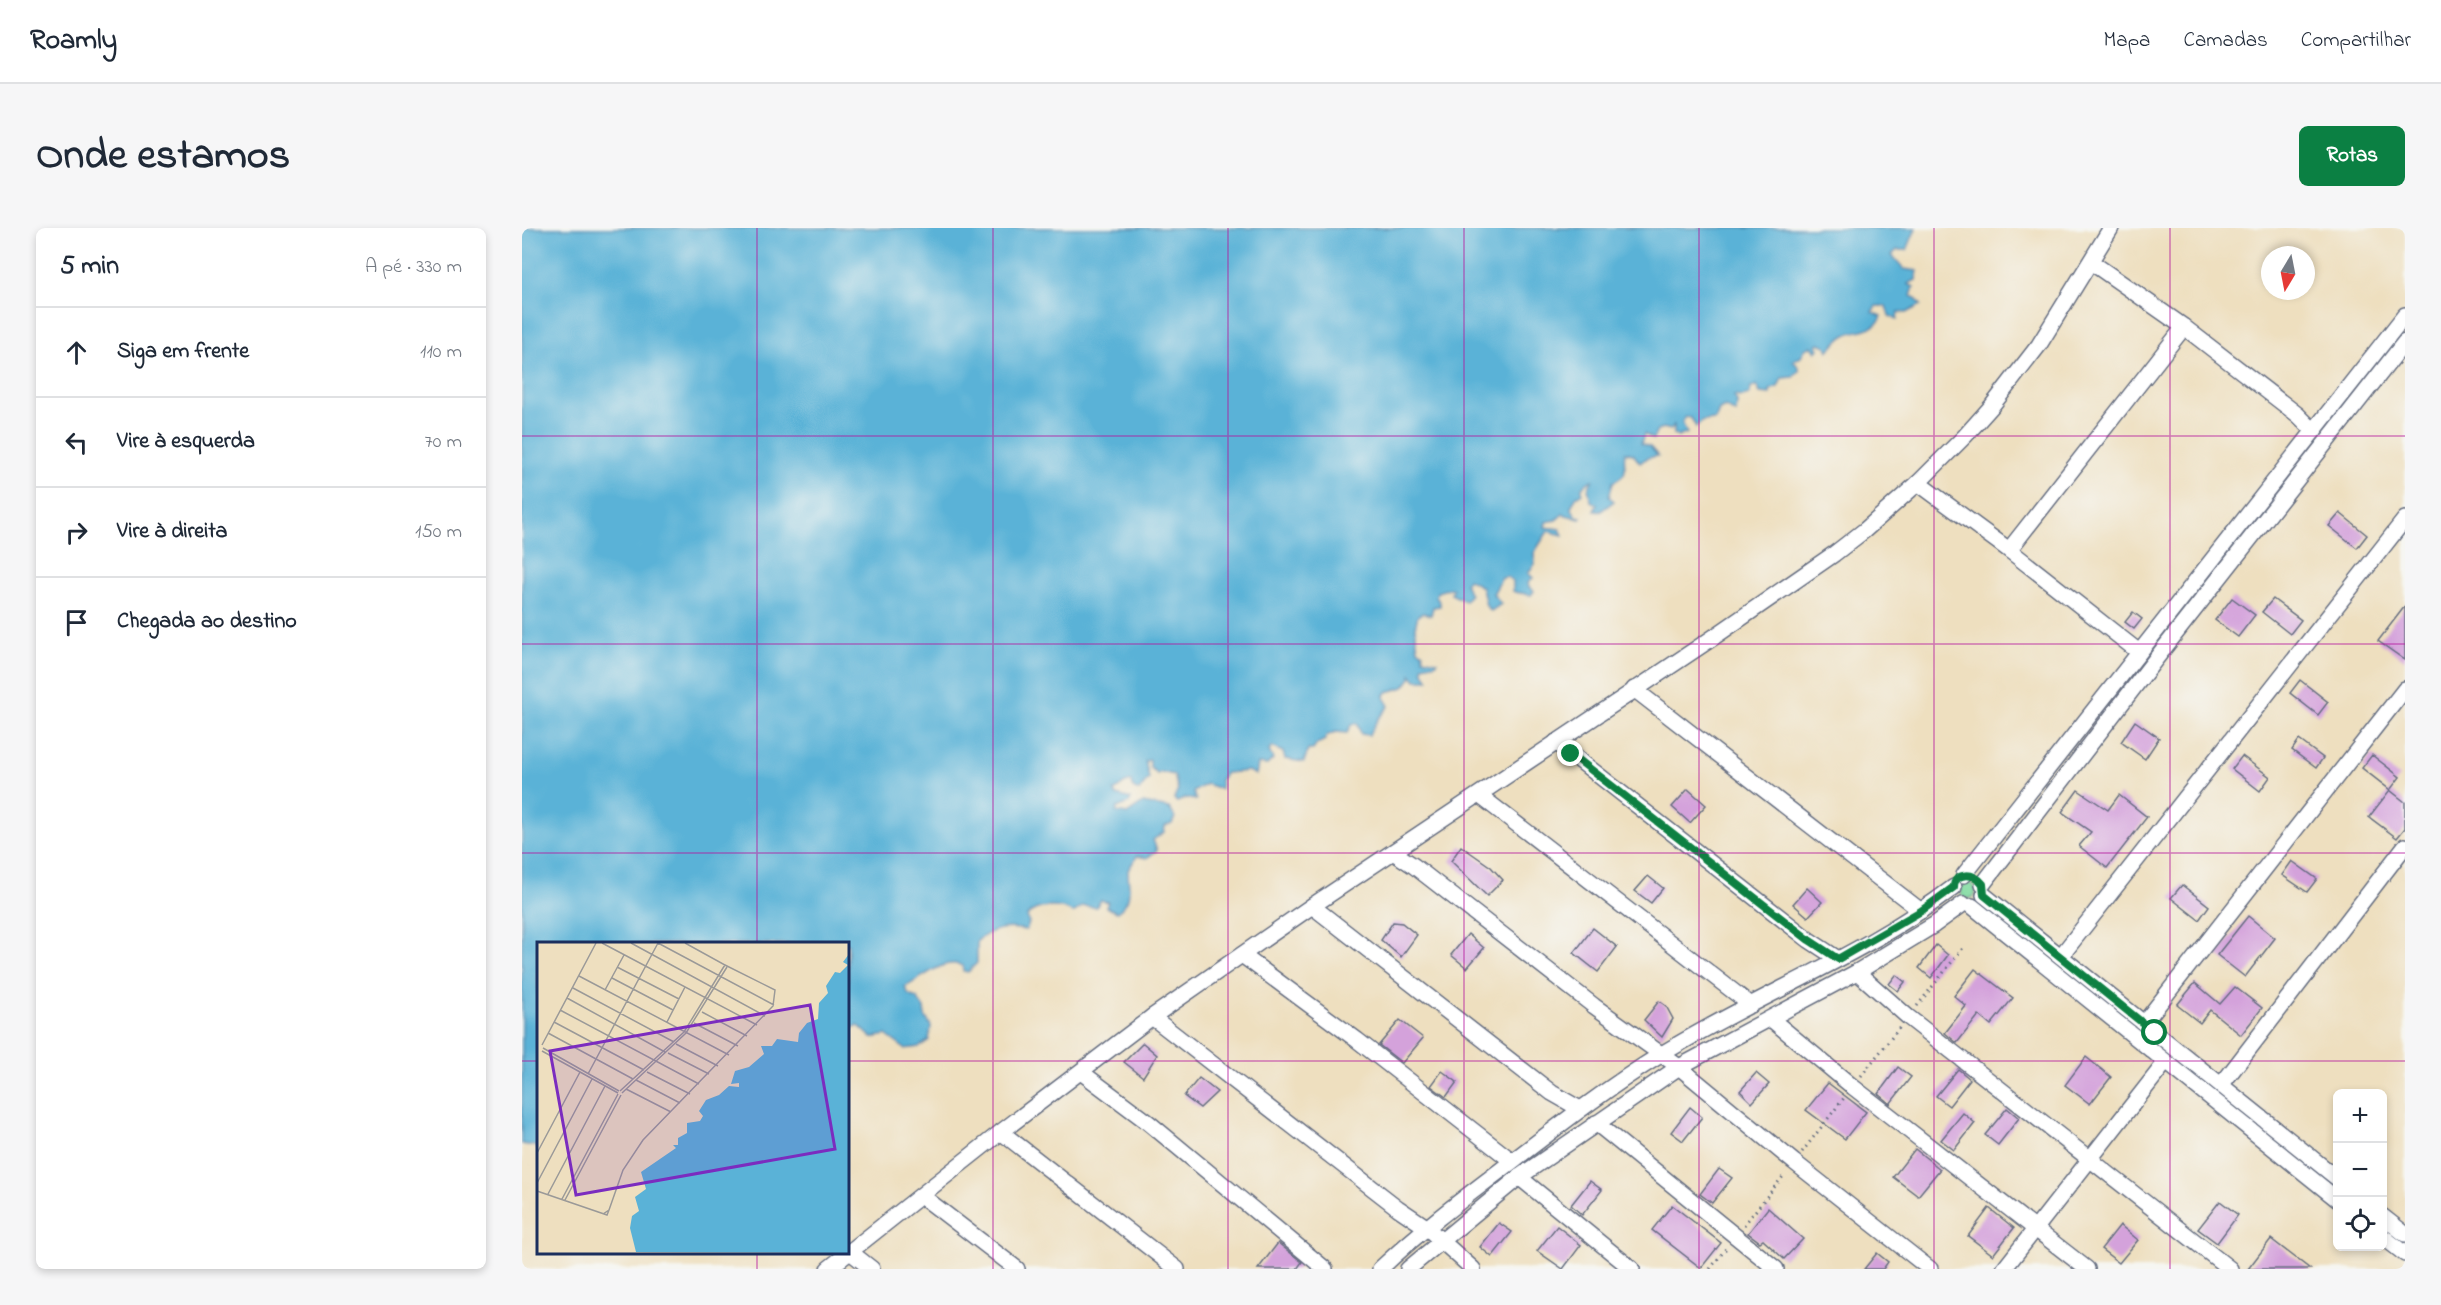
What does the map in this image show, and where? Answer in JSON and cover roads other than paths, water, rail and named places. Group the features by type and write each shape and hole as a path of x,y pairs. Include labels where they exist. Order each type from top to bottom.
{"street":[{"path":"872,1269 849,1251 1152,1017 1312,906 1834,554 1918,483 1965,436 2014,377 2056,320 2111,228"},
{"path":"2091,262 2184,327 2314,431"},
{"path":"2405,315 1964,875 1955,881 1952,892 1956,902 1968,905 1977,904 1983,890 2165,647 2405,342"},
{"path":"2009,550 2184,327"},
{"path":"1918,483 2009,550 2139,652"},
{"path":"2061,956 2405,519"},
{"path":"2144,1023 2405,689"},
{"path":"1634,690 1921,911"},
{"path":"1556,742 1809,940 1838,959"},
{"path":"1479,795 1751,1005"},
{"path":"2222,1084 2405,846"},
{"path":"1393,852 1594,1006 1679,1067 1794,1162 1930,1269"},
{"path":"1964,875 1975,876 1983,890 2061,956 2333,1176"},
{"path":"1380,1269 1426,1227 1580,1109 1662,1054 1838,959 1921,911 1954,887"},
{"path":"1408,1269 1519,1177 1679,1067 1857,972 1968,905"},
{"path":"1968,905 2333,1197"},
{"path":"1312,906 1552,1093 1580,1109"},
{"path":"1242,955 1357,1040 1512,1161"},
{"path":"1857,972 1908,1017 2230,1269"},
{"path":"1152,1017 1398,1208 1426,1227 1473,1269"},
{"path":"1771,1019 1853,1087 2087,1269"},
{"path":"2004,1269 2165,1063"},
{"path":"1081,1072 1149,1123 1325,1269"},
{"path":"1596,1123 1776,1269"},
{"path":"1001,1132 1177,1269"},
{"path":"1519,1177 1632,1269"},
{"path":"922,1196 1017,1269"},
{"path":"2387,1220 2405,1234"},
{"path":"2387,1240 2405,1254"},
{"path":"828,1269 846,1254"}],"water":[{"path":"522,228 1916,228 1907,250 1897,250 1892,255 1904,269 1918,271 1916,280 1908,284 1914,287 1911,296 1916,298 1921,305 1906,313 1898,312 1897,319 1889,316 1886,306 1876,306 1872,312 1882,316 1880,321 1867,329 1846,335 1828,351 1826,346 1819,343 1817,345 1819,349 1816,352 1812,346 1805,349 1801,357 1793,361 1799,367 1799,371 1793,377 1782,378 1778,387 1770,390 1770,394 1760,393 1757,385 1751,388 1749,395 1734,396 1737,402 1736,413 1725,407 1719,410 1715,420 1703,421 1696,427 1691,418 1686,417 1682,422 1687,433 1678,437 1674,435 1674,424 1671,430 1663,428 1657,431 1653,439 1644,434 1641,444 1650,447 1658,456 1647,458 1640,463 1633,454 1625,452 1624,473 1613,482 1609,497 1614,501 1601,511 1594,511 1597,505 1591,501 1588,489 1593,479 1582,487 1582,493 1576,497 1571,507 1576,516 1581,517 1580,519 1563,514 1556,520 1546,522 1545,527 1560,529 1563,535 1548,531 1534,553 1535,564 1528,573 1533,578 1528,583 1534,591 1531,595 1513,591 1513,581 1507,577 1502,578 1493,594 1501,604 1491,611 1486,606 1482,587 1468,579 1465,583 1470,595 1465,601 1451,594 1453,589 1450,588 1437,592 1436,597 1440,606 1433,607 1431,615 1423,613 1418,615 1415,627 1418,649 1423,653 1423,658 1437,661 1437,663 1423,666 1423,671 1429,680 1416,680 1411,674 1411,678 1404,687 1387,692 1384,697 1389,706 1369,735 1361,734 1357,723 1351,725 1347,733 1335,732 1326,736 1325,740 1317,744 1313,750 1308,750 1304,762 1285,759 1283,752 1272,747 1269,751 1273,759 1267,765 1258,764 1256,775 1249,771 1226,773 1220,780 1221,789 1206,784 1193,792 1196,800 1185,798 1177,802 1174,799 1178,790 1174,775 1161,772 1157,774 1150,767 1150,760 1145,761 1149,778 1139,791 1133,788 1132,781 1114,791 1116,795 1131,799 1129,803 1117,808 1116,812 1127,814 1143,803 1169,808 1175,817 1172,824 1165,826 1164,832 1153,840 1157,850 1147,858 1137,856 1128,870 1129,893 1126,903 1117,912 1106,907 1108,902 1101,900 1096,907 1083,906 1073,913 1056,907 1036,909 1027,916 1029,923 1026,930 1000,929 977,941 977,963 968,972 963,971 963,966 948,964 905,987 909,995 917,998 924,1008 925,1016 931,1026 929,1040 919,1047 905,1049 886,1035 872,1038 859,1026 849,1028 849,942 537,942 537,1148 522,1144"}]}
